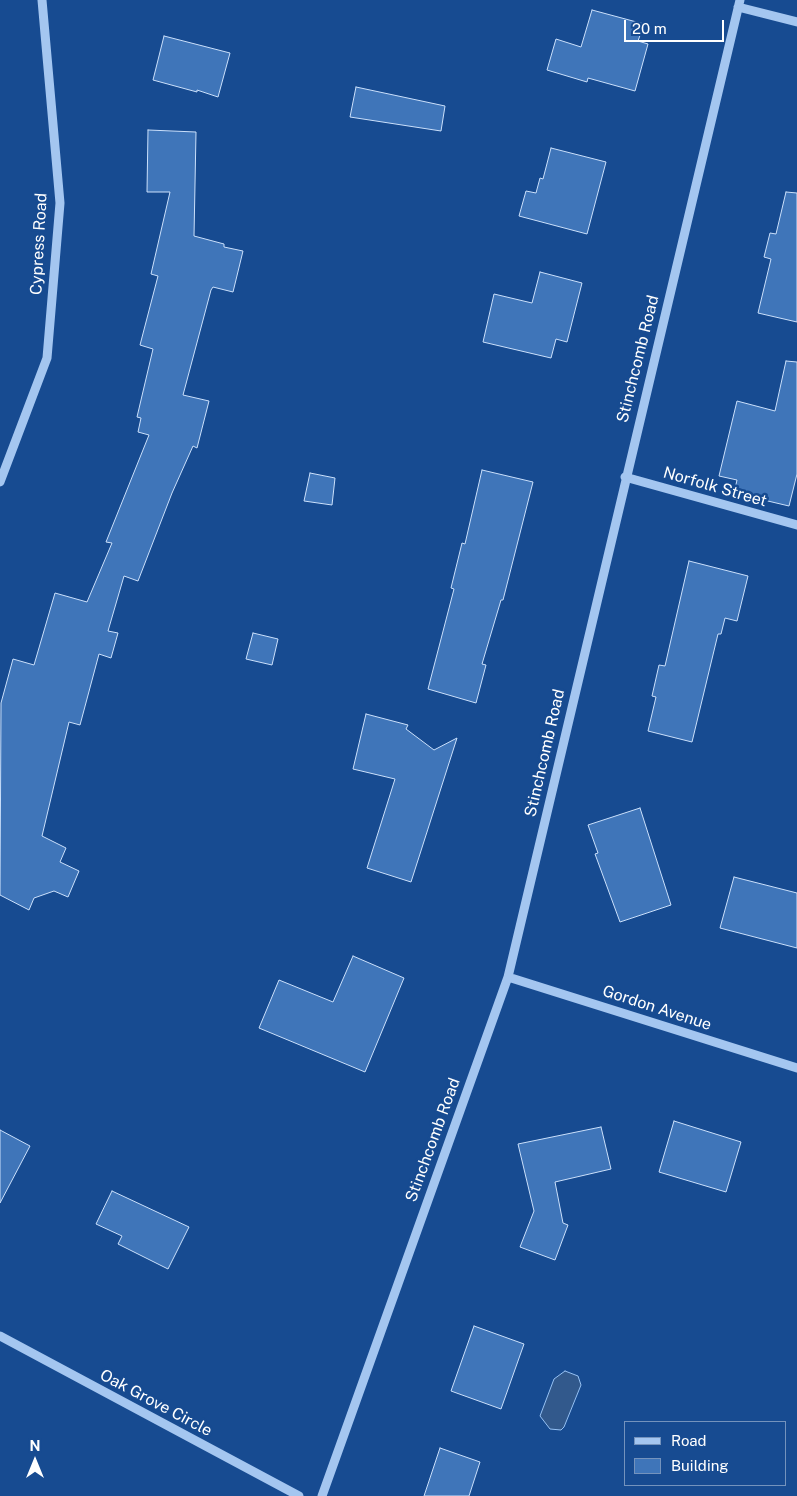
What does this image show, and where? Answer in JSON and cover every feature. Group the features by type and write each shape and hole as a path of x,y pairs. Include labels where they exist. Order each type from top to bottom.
{"street":[{"name":"Cypress Road","path":"0,482 47,358 60,203 42,0"},
{"path":"739,4 797,22"},
{"name":"Stinchcomb Road","path":"322,1496 508,976 625,477 739,4"},
{"name":"Norfolk Street","path":"625,477 797,525"},
{"name":"Gordon Avenue","path":"508,976 797,1068"},
{"name":"Oak Grove Circle","path":"0,1336 299,1496"}],"water":[{"path":"565,1371 578,1376 581,1385 564,1427 561,1430 550,1429 540,1416 554,1379"}],"building":[{"path":"592,10 644,24 638,41 648,44 635,91 588,78 587,82 547,70 556,39 581,47"},
{"path":"164,36 230,53 218,97 153,80"},
{"path":"356,87 445,106 441,131 350,117"},
{"path":"148,130 196,132 194,236 224,244 224,247 243,251 233,292 213,287 211,290 183,395 209,401 197,448 193,446 172,493 138,581 124,576 108,631 118,633 111,658 99,654 80,725 69,722 42,836 66,848 60,862 79,871 68,897 54,891 34,898 29,910 0,895 1,703 13,659 34,665 55,593 87,602 112,543 106,542 149,435 138,432 141,418 137,417 153,349 140,345 158,276 151,274 170,192 147,192"},
{"path":"551,148 606,162 587,234 519,216 526,191 536,193 540,178 543,179"},
{"path":"786,192 797,193 797,322 758,313 771,259 764,257 770,233 776,234"},
{"path":"540,272 582,283 567,342 556,339 551,358 483,342 494,294 532,303"},
{"path":"786,361 797,362 797,474 789,506 734,493 737,480 719,476 737,401 775,411"},
{"path":"482,470 533,482 503,600 501,600 482,664 486,665 476,703 428,689 454,589 451,588 462,543 465,544"},
{"path":"310,473 335,478 332,505 304,501"},
{"path":"689,561 748,576 737,621 725,618 721,634 718,634 692,742 648,731 656,697 652,696 659,665 665,666"},
{"path":"253,633 278,639 272,665 246,659"},
{"path":"366,714 408,725 406,729 434,750 457,738 411,882 367,868 395,779 353,769"},
{"path":"640,808 671,905 620,922 595,854 598,853 588,825"},
{"path":"734,877 797,893 797,948 720,928"},
{"path":"353,956 404,978 365,1072 259,1028 279,980 333,1002"},
{"path":"674,1121 741,1142 726,1192 659,1172"},
{"path":"601,1127 611,1169 555,1182 563,1223 568,1225 555,1260 520,1247 534,1211 518,1144"},
{"path":"0,1130 30,1146 0,1203"},
{"path":"112,1191 189,1227 168,1269 118,1244 122,1236 96,1224"},
{"path":"474,1326 524,1344 501,1409 451,1391"},
{"path":"440,1448 480,1462 469,1496 424,1496"}]}
